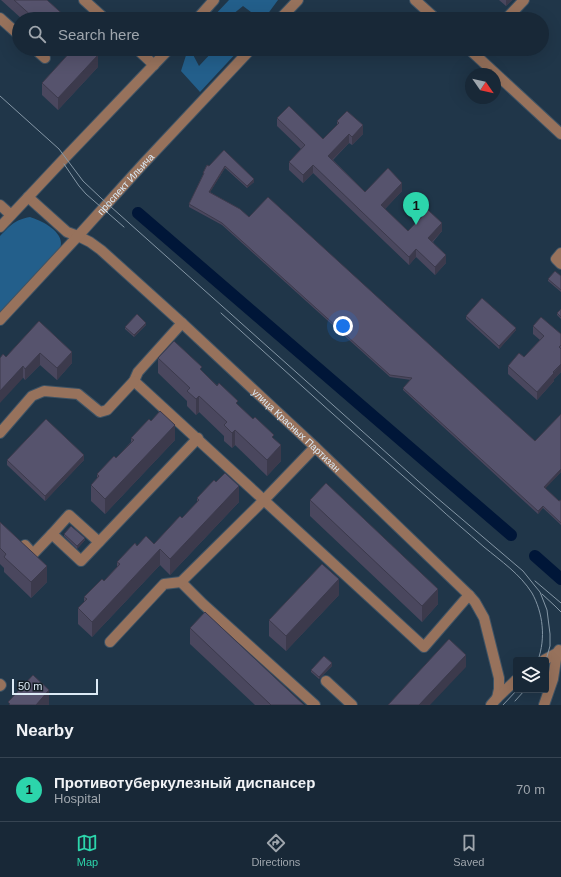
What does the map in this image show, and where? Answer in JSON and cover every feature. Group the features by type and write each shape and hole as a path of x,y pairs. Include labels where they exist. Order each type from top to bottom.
{"street":[{"path":"84,0 97,12"},
{"path":"203,12 214,0"},
{"path":"287,12 298,0"},
{"path":"415,0 428,12"},
{"path":"513,12 524,0"},
{"path":"0,18 12,29"},
{"path":"144,56 154,65"},
{"path":"0,227 65,156 162,56"},
{"name":"проспект Ильича","path":"0,320 244,56"},
{"path":"479,56 561,134"},
{"name":"улица Красных Партизан","path":"28,197 67,232 90,242 101,250 182,323 315,447 469,595 482,614 487,628 498,678 499,689 494,701"},
{"path":"0,205 12,215"},
{"path":"561,252 556,259 561,264"},
{"path":"0,433 32,396 44,391 78,394 100,412 107,410 134,381 138,372 182,323"},
{"path":"134,381 198,438 424,647 469,595"},
{"path":"52,534 81,561 198,438"},
{"path":"110,642 164,584 181,582 315,447"},
{"path":"17,538 33,554 69,515 99,542"},
{"path":"181,582 203,604 315,705"},
{"path":"549,658 560,652"},
{"path":"544,705 560,652"},
{"path":"326,681 352,705"},
{"path":"494,701 513,683"}],"shaded area":[{"path":"229,0 278,0 269,12 251,12 243,6 236,12 218,12"},
{"path":"186,56 194,56 199,66 208,56 233,56 200,92 181,71"},
{"path":"30,217 49,226 58,234 61,243 60,250 0,312 0,236 16,221"}],"building":[{"path":"14,0 47,0 60,12 27,12"},
{"path":"67,56 97,56 58,98 42,83"},
{"path":"289,106 323,139 339,123 337,121 347,111 363,125 352,137 349,134 328,156 365,192 388,168 402,183 381,205 408,231 428,210 442,223 428,238 446,255 435,267 416,249 409,257 313,165 303,175 289,162 305,145 277,118"},
{"path":"224,150 254,179 247,186 225,166 209,192 240,209 249,217 268,197 535,441 561,414 561,469 544,487 559,501 561,500 561,523 543,506 538,511 403,388 412,378 390,375 222,223 189,204 207,165 209,166"},
{"path":"555,271 561,276 561,290 548,279"},
{"path":"482,298 516,328 499,346 466,316"},
{"path":"561,309 561,317 557,313"},
{"path":"137,314 146,323 134,335 125,327"},
{"path":"541,317 561,334 561,345 559,347 561,349 561,364 537,392 508,366 519,353 524,357 544,336 533,326"},
{"path":"39,321 72,352 57,368 40,353 25,369 23,366 0,391 0,358 3,354 6,357"},
{"path":"174,341 202,367 200,369 217,386 219,383 238,401 236,403 253,419 255,417 274,435 272,437 281,445 267,460 235,430 232,433 224,425 227,422 199,396 196,399 187,391 190,388 158,358"},
{"path":"160,411 175,425 105,499 91,485 99,476 97,474 114,456 116,458 134,440 131,438 149,419 151,421"},
{"path":"46,419 84,455 45,496 7,460"},
{"path":"225,473 239,486 170,559 160,549 92,622 78,608 87,599 84,597 102,579 104,581 120,564 117,562 135,543 137,546 146,536 154,544 180,516 182,518 199,500 197,498 214,480 216,482"},
{"path":"326,483 438,589 422,606 310,500"},
{"path":"0,522 47,566 31,582 4,557 6,554 0,548"},
{"path":"71,526 85,538 77,546 64,534"},
{"path":"322,564 339,579 286,636 269,620"},
{"path":"205,612 304,705 271,705 190,628"},
{"path":"449,639 466,655 419,705 388,705"},
{"path":"324,656 332,663 319,677 311,670"},
{"path":"33,675 49,690 36,705 9,705 10,704 8,702"}],"waterway":[{"path":"138,213 511,535"},
{"path":"535,556 561,579"}],"tram line":[{"path":"0,96 59,149 83,181 101,198 436,497 523,571 540,592 547,610 550,646 547,657"},
{"path":"64,164 86,194 124,227"},
{"path":"221,313 380,456 522,580 532,593 541,617 543,634 539,657"},
{"path":"535,581 561,603"},
{"path":"542,594 561,612"},
{"path":"503,705 514,693"},
{"path":"515,701 522,693"}],"place":[{"name":"Противотуберкулезный диспансер","path":"416,225"}]}
